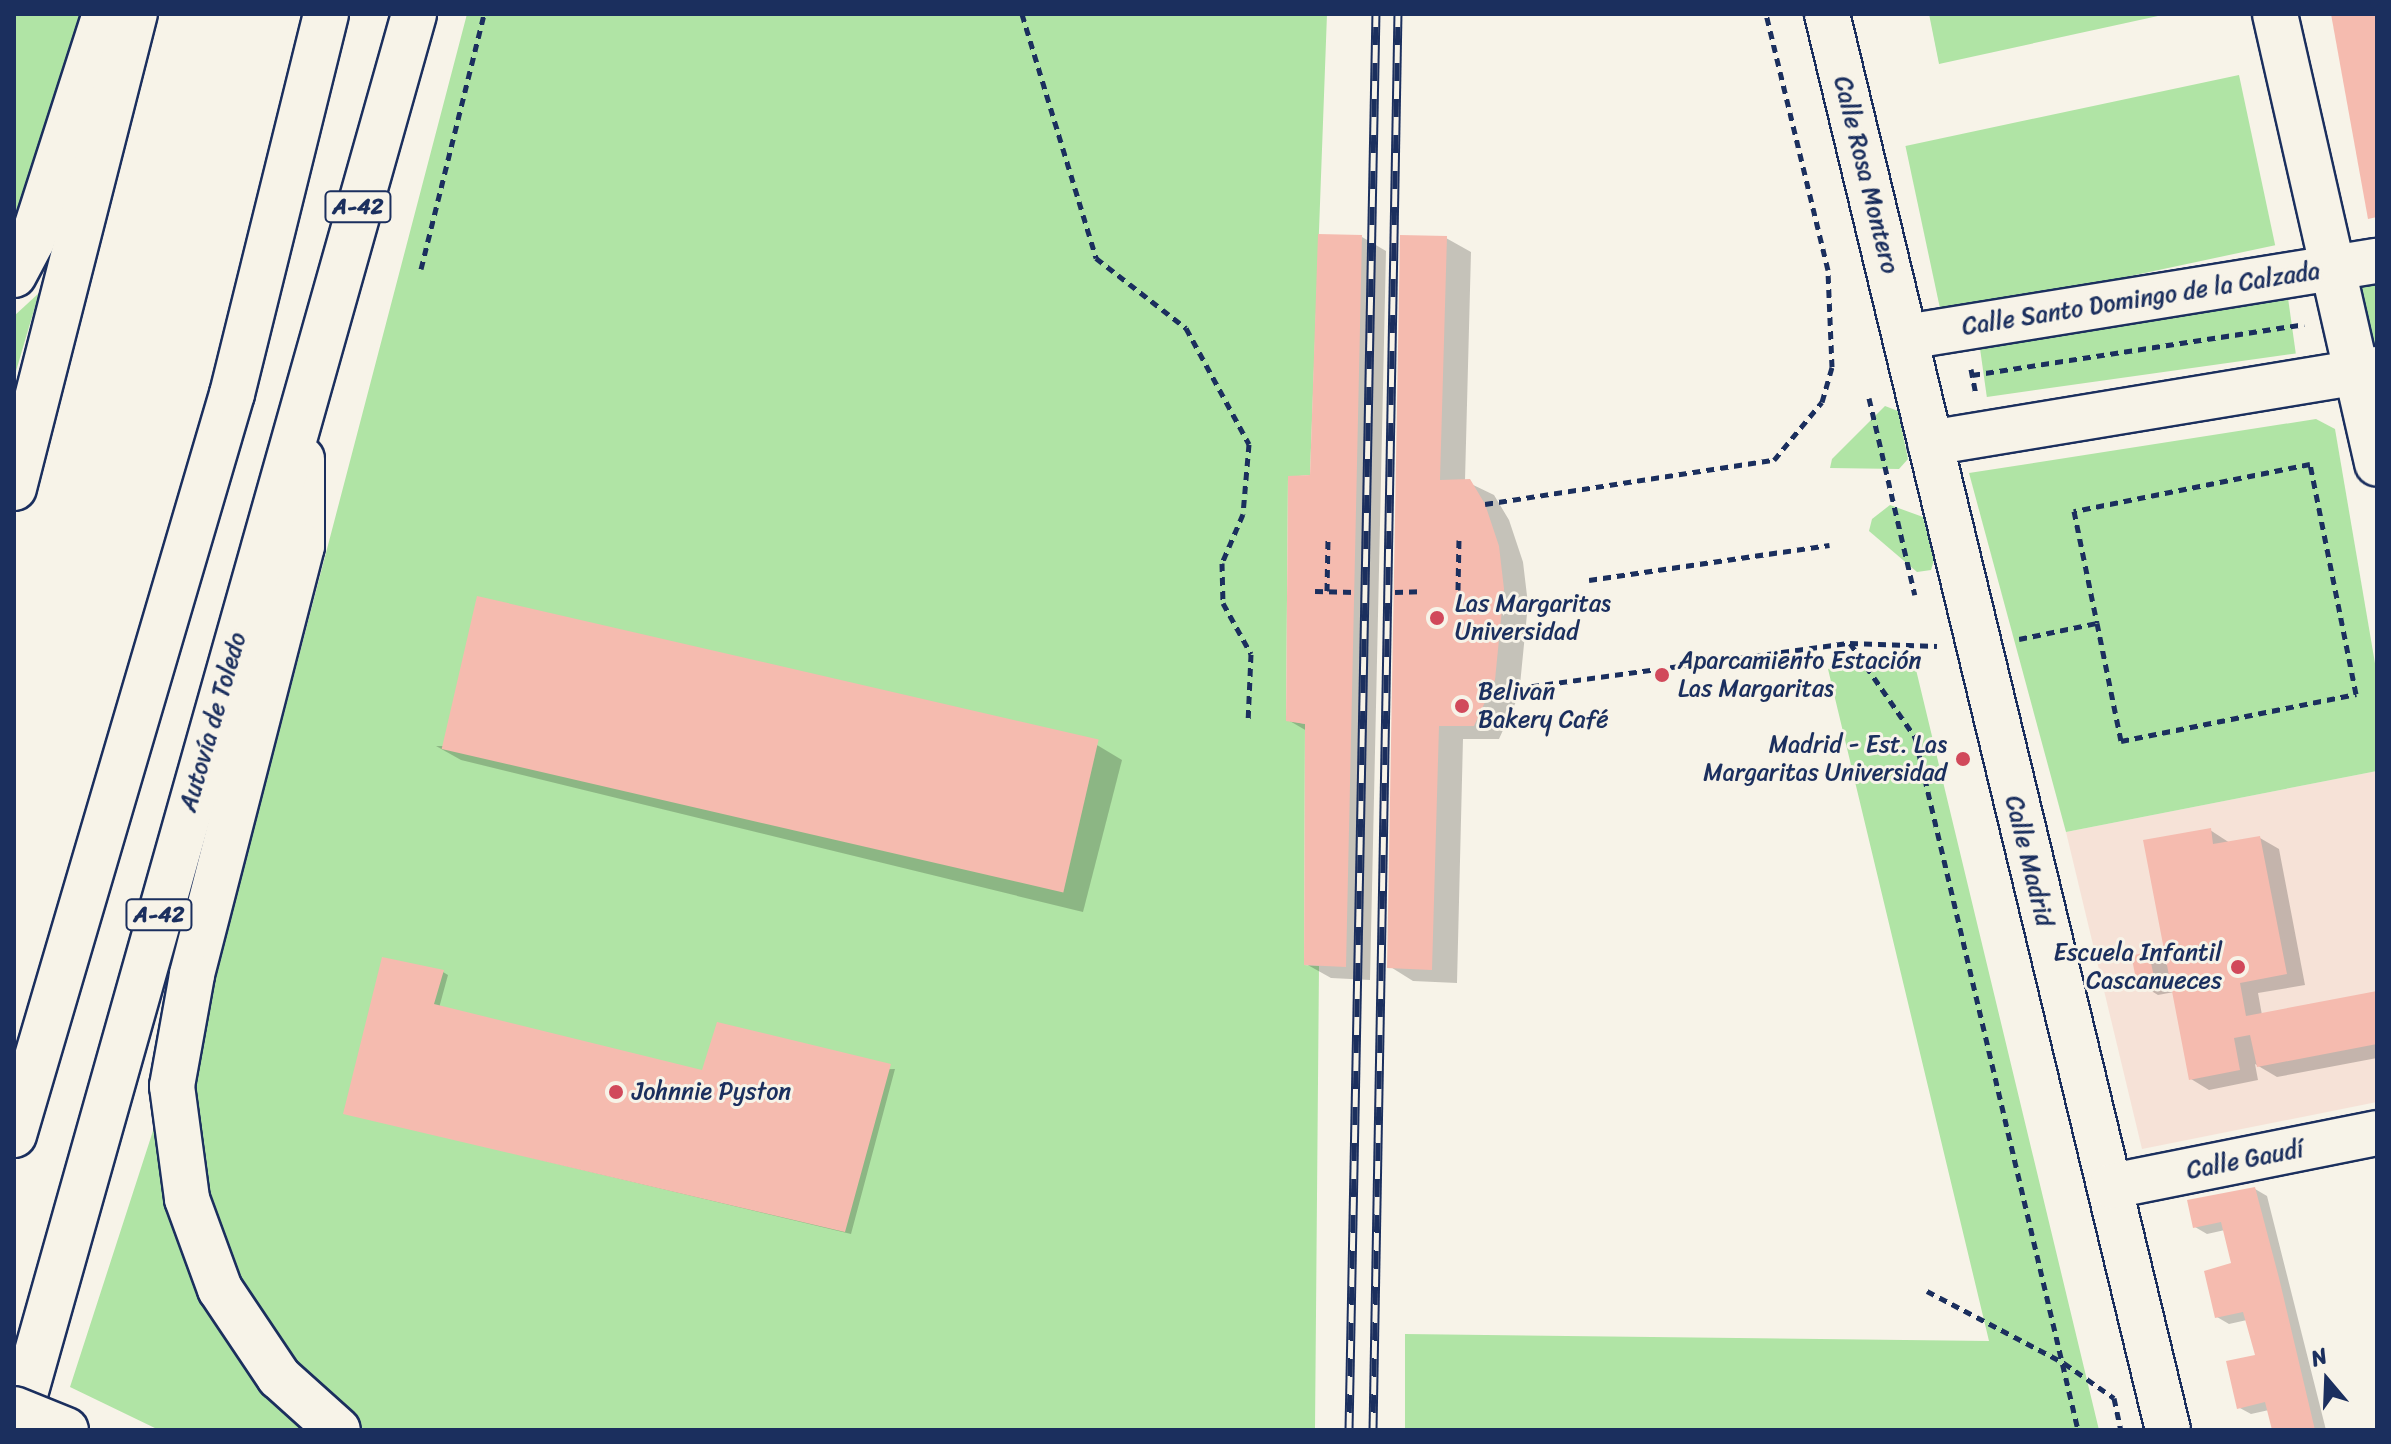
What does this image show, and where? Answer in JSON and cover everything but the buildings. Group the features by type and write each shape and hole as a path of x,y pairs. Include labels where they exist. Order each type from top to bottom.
{"main road":[{"path":"14,275 32,241 105,14"},
{"path":"14,488 135,14"},
{"path":"14,1135 232,394 326,14"},
{"name":"Autovía de Toledo","path":"15,1430 414,14"},
{"name":"Calle Rosa Montero","path":"1827,14 1906,337"},
{"path":"2275,14 2345,318 2367,370 2377,464"},
{"name":"Calle Santo Domingo de la Calzada","path":"1906,337 2377,261"},
{"name":"Calle Madrid","path":"1906,337 1978,647 2112,1186 2168,1430"},
{"path":"1930,443 2367,370"},
{"path":"303,400 302,546 192,975 172,1086 187,1199 220,1289 279,1377 338,1430"},
{"name":"Calle Gaudí","path":"2112,1186 2377,1133"},
{"path":"14,1409 66,1430"}],"path":[{"path":"421,269 484,14"},
{"path":"1022,14 1096,258 1186,328 1249,444 1243,514 1222,563 1223,603 1251,654 1248,723"},
{"path":"1485,504 1774,460 1822,402 1832,367 1828,270 1766,14"},
{"path":"1972,375 2345,318"},
{"path":"1965,327 1982,434"},
{"path":"1869,398 1915,595"},
{"path":"2310,464 2356,694 2121,741 2097,623 2074,511 2310,464"},
{"path":"1327,591 1328,537"},
{"path":"1458,590 1459,540"},
{"path":"1589,580 1829,545"},
{"path":"1315,591 1355,592"},
{"path":"1395,592 1420,591"},
{"path":"1490,692 1850,643 1978,647 2097,623"},
{"path":"1850,643 1915,737 2078,1430"},
{"path":"1927,1291 2064,1363 2114,1398 2121,1430"}],"shaded area":[{"name":"Escuela Infantil Cascanueces","path":"2377,771 2377,1102 2142,1149 2066,832"}],"green space":[{"path":"14,14 85,14 14,233"},
{"path":"467,14 1327,14 1310,475 1288,477 1286,720 1305,724 1304,965 1319,966 1315,1430 159,1430 70,1387 266,782"},
{"path":"1929,14 2158,14 2158,16 1939,64"},
{"path":"2239,75 2275,245 1942,316 1905,146"},
{"path":"2377,272 2377,342 2368,344 2358,274"},
{"path":"39,293 14,378 14,316"},
{"path":"2288,298 2296,353 1987,397 1979,341"},
{"path":"1885,406 1898,411 1908,459 1899,469 1830,468 1832,459"},
{"path":"2316,419 2335,429 2377,675 2377,771 2066,832 1969,473"},
{"path":"1890,505 1923,517 1934,560 1931,570 1917,572 1869,531 1872,519"},
{"path":"1912,653 2099,1430 1405,1430 1405,1334 1989,1341 1828,669"}],"railway":[{"path":"1349,1430 1376,14"},
{"path":"1373,1430 1398,14"}],"place":[{"name":"Las Margaritas Universidad","path":"1437,618"},
{"name":"Aparcamiento Estación Las Margaritas","path":"1662,675"},
{"name":"Belivan Bakery Café","path":"1462,706"},
{"name":"Madrid - Est. Las Margaritas Universidad","path":"1963,759"},
{"name":"Escuela Infantil Cascanueces","path":"2238,967"},
{"name":"Johnnie Pyston","path":"616,1092"}]}
